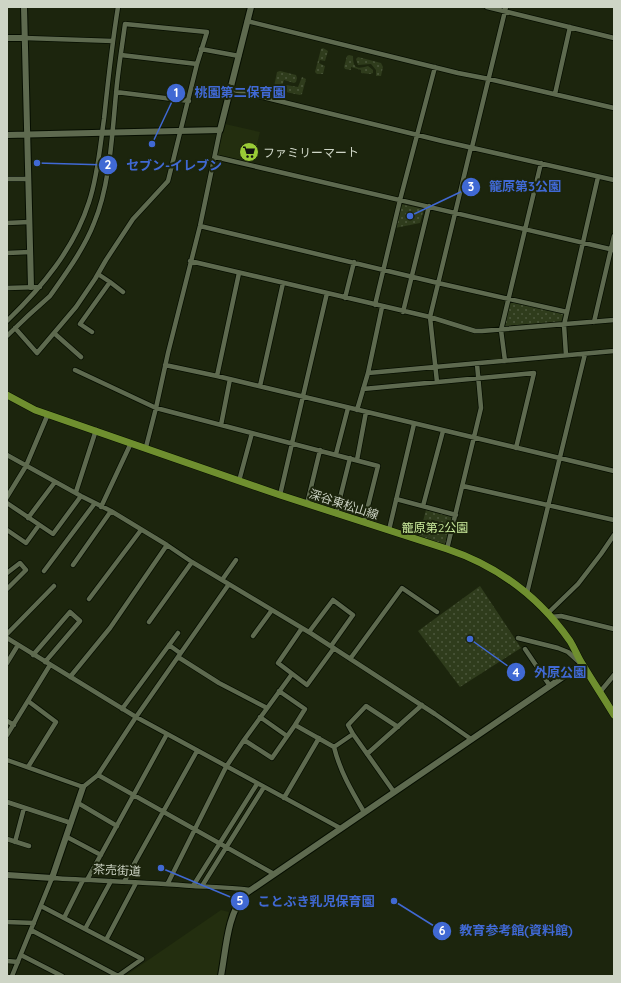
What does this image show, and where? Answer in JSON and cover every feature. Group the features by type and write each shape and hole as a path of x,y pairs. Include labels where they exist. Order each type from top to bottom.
{"main road":[{"name":"深谷東松山線","path":"7,395 36,410 336,514 462,554 490,567 528,593 550,615 570,642 614,715"}],"street":[{"path":"24,7 31,287"},
{"path":"7,321 40,287 61,261 78,228 89,202 98,166 118,7"},
{"path":"146,447 190,261 200,226 220,130 250,7"},
{"path":"487,7 506,9 614,38"},
{"path":"437,382 430,318 506,9"},
{"path":"247,21 435,67 614,108"},
{"path":"7,336 15,328 50,296 85,244 95,222 105,185 113,132 116,92 125,24 207,32 168,181 133,219 76,307 37,353 15,328"},
{"path":"555,94 570,27"},
{"path":"7,38 113,41"},
{"path":"202,49 239,56"},
{"path":"121,55 198,64"},
{"path":"375,305 400,200 435,67"},
{"path":"230,89 614,180"},
{"path":"116,92 189,102"},
{"path":"7,135 220,130"},
{"path":"215,157 612,250"},
{"path":"505,361 501,330 541,163"},
{"path":"566,355 564,325 598,177"},
{"path":"7,179 28,179"},
{"path":"403,312 429,206"},
{"path":"7,223 29,222"},
{"path":"200,226 567,312"},
{"path":"594,322 612,250 614,236"},
{"path":"7,253 30,252"},
{"path":"190,261 430,318 482,332 614,320"},
{"path":"345,298 354,262"},
{"path":"217,376 239,273"},
{"path":"98,274 123,292"},
{"path":"92,332 80,324 110,282"},
{"path":"260,386 283,283"},
{"path":"7,288 40,287"},
{"path":"280,495 327,293"},
{"path":"357,410 368,372 382,307"},
{"path":"54,333 81,357"},
{"path":"368,372 477,364 614,351"},
{"path":"528,593 585,354"},
{"path":"447,549 481,408 477,364"},
{"path":"165,365 260,386 614,471"},
{"path":"75,370 156,408 378,466 364,522"},
{"path":"363,389 534,373 516,448"},
{"path":"221,425 230,379"},
{"path":"336,454 348,408"},
{"path":"357,460 366,412"},
{"path":"7,498 26,466 48,414"},
{"path":"389,530 414,424"},
{"path":"76,492 96,430"},
{"path":"423,506 443,431"},
{"path":"239,481 252,433"},
{"path":"101,507 131,442"},
{"path":"307,504 320,450"},
{"path":"7,455 101,507 111,511 167,545 192,562 309,632 422,705 471,739"},
{"path":"336,514 350,458"},
{"path":"28,518 55,482"},
{"path":"463,486 614,520"},
{"path":"7,504 53,534 81,496"},
{"path":"396,499 456,515"},
{"path":"44,571 94,503"},
{"path":"73,565 111,511"},
{"path":"7,530 26,543 39,525"},
{"path":"90,599 141,530"},
{"path":"550,615 578,584 614,535"},
{"path":"70,677 110,628 167,545"},
{"path":"222,580 236,560"},
{"path":"149,622 192,562"},
{"path":"7,573 20,563 26,570 7,589"},
{"path":"12,976 52,878 83,787 98,775 136,717 229,584"},
{"path":"7,634 54,586"},
{"path":"350,659 402,588 436,612"},
{"path":"302,628 278,663 307,685 353,615 333,600 309,632"},
{"path":"253,636 272,610"},
{"path":"7,735 48,664 80,621 70,612 33,655"},
{"path":"550,615 561,616 614,629"},
{"path":"122,709 178,633"},
{"path":"7,638 136,717 340,828"},
{"path":"221,976 234,910 238,902 250,890 582,664 568,652 518,638"},
{"path":"7,663 18,645"},
{"path":"169,645 179,655 219,683 267,708"},
{"path":"525,648 550,686"},
{"path":"168,883 226,766 292,674"},
{"path":"600,692 614,675"},
{"path":"244,740 272,758 305,709 279,691"},
{"path":"28,701 56,722 28,767"},
{"path":"367,754 422,705"},
{"path":"394,792 348,725 366,706 398,727"},
{"path":"260,717 287,736"},
{"path":"7,721 14,725"},
{"path":"295,725 334,747 338,764 364,812"},
{"path":"64,918 117,826 167,734"},
{"path":"334,747 353,734"},
{"path":"284,798 319,738"},
{"path":"124,882 197,751"},
{"path":"7,760 83,787"},
{"path":"98,775 274,874"},
{"path":"193,886 257,784"},
{"path":"202,886 264,787"},
{"path":"7,802 71,823"},
{"path":"78,803 117,826"},
{"path":"15,842 24,808"},
{"path":"67,837 100,855"},
{"path":"7,839 29,846"},
{"name":"茶売街道","path":"7,875 136,883 168,883 250,890"},
{"path":"85,929 111,881"},
{"path":"106,940 136,883"},
{"path":"31,930 118,976 142,959 41,906"},
{"path":"7,922 34,923"},
{"path":"21,955 62,976"},
{"path":"7,961 18,962"}],"shaded area":[{"path":"225,124 260,132 252,164 219,156 218,154"},
{"path":"221,910 229,912 217,976 125,976"}],"green space":[{"path":"323,48 328,51 325,61 320,60 319,63 325,66 323,74 317,74 315,72 321,49"},
{"path":"347,56 353,56 356,67 361,68 368,66 373,70 373,73 361,73 361,70 351,67 351,70 345,69 344,67"},
{"path":"358,57 381,63 383,67 381,76 376,76 376,70 371,64 358,65 356,59"},
{"path":"280,71 296,75 297,78 296,82 294,83 284,80 281,89 276,90 274,87 277,72"},
{"path":"302,77 306,79 302,94 300,95 286,92 284,89 286,85 298,87"},
{"path":"400,204 424,209 420,223 395,228"},
{"path":"510,302 564,313 561,322 505,326"},
{"name":"籠原第2公園","path":"426,510 453,517 445,545 419,536"},
{"path":"480,586 521,648 460,687 418,631"}],"place":[{"name":"桃園第二保育園","path":"152,144"},
{"name":"ファミリーマート","path":"249,152"},
{"name":"セブン-イレブン","path":"37,163"},
{"name":"籠原第3公園","path":"410,216"},
{"name":"外原公園","path":"470,639"},
{"name":"ことぶき乳児保育園","path":"161,868"},
{"name":"教育参考館(資料館)","path":"394,901"}]}
